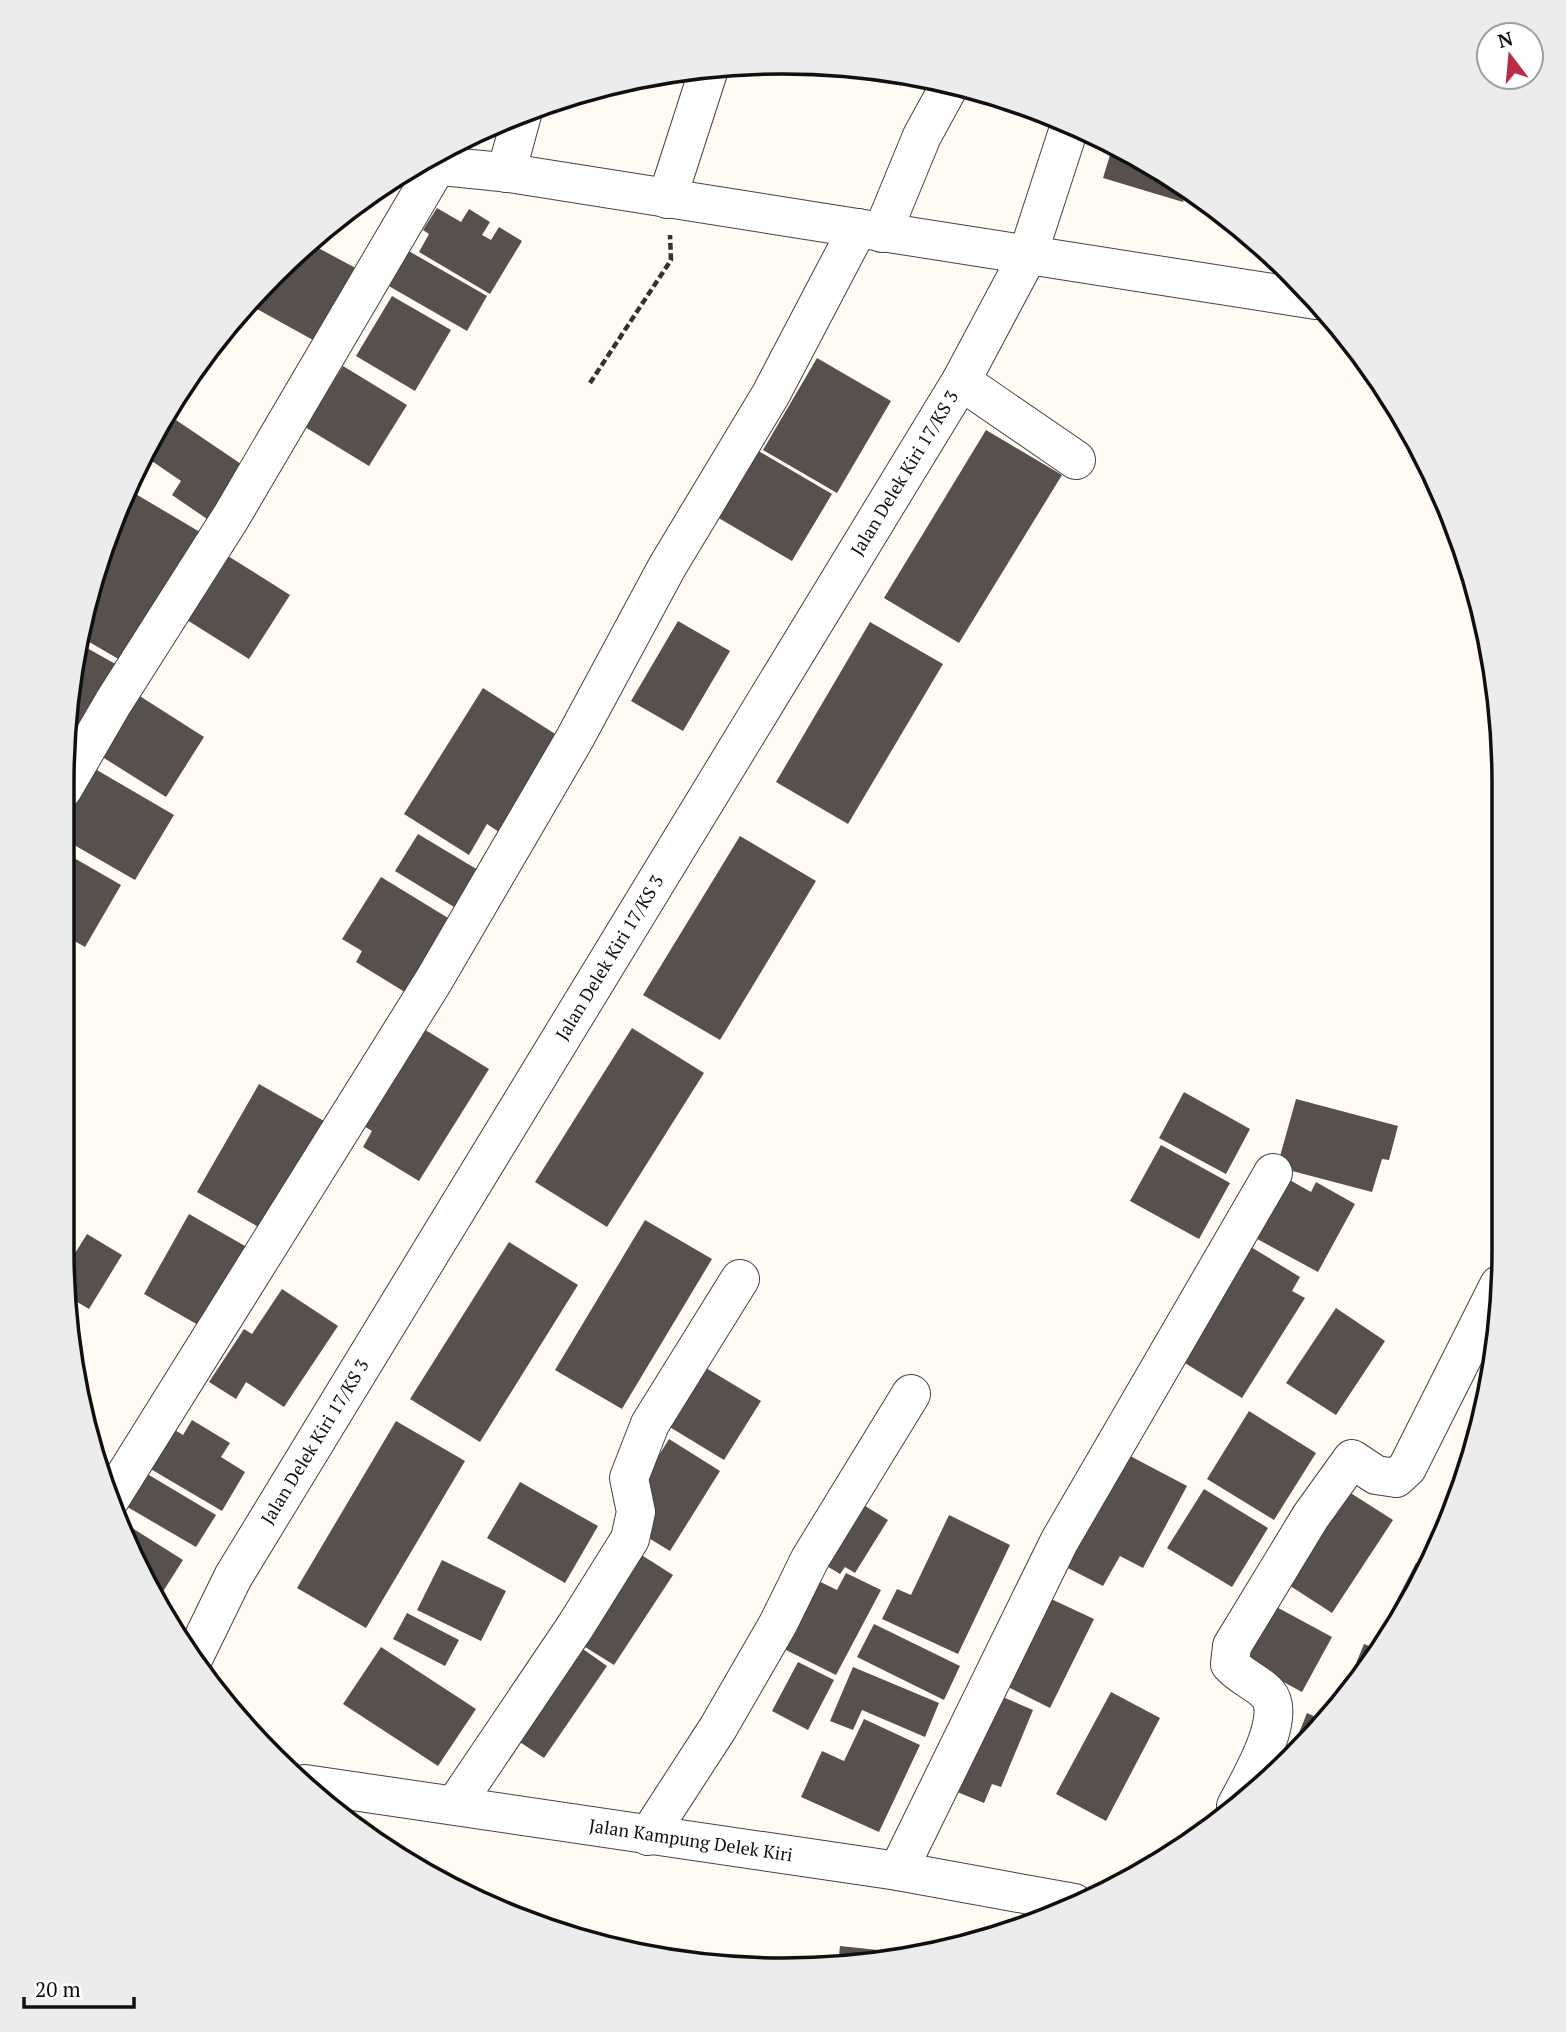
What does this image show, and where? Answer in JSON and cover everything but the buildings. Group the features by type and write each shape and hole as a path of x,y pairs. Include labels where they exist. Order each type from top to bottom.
{"street":[{"path":"667,200 706,78"},
{"path":"116,1490 434,980 575,738 667,567 870,230 946,93"},
{"path":"506,173 519,125"},
{"path":"961,381 1027,257 1067,134"},
{"path":"436,165 506,173 1027,257 1300,298"},
{"path":"74,770 237,506 424,172"},
{"name":"Jalan Delek Kiri 17/KS 3","path":"198,1650 233,1577 961,381 1076,460"},
{"path":"898,1871 1059,1542 1273,1173"},
{"path":"455,1805 575,1627 630,1539 636,1512 629,1478 650,1424 740,1279"},
{"path":"1247,1786 1270,1736 1275,1712 1269,1695 1239,1675 1230,1664 1232,1646 1311,1516 1352,1459 1376,1475 1396,1478 1407,1468 1490,1303"},
{"path":"648,1836 718,1728 779,1624 810,1559 911,1394"},
{"name":"Jalan Kampung Delek Kiri","path":"320,1786 898,1871 1062,1901"}],"path":[{"path":"590,383 671,260 667,200"}]}
